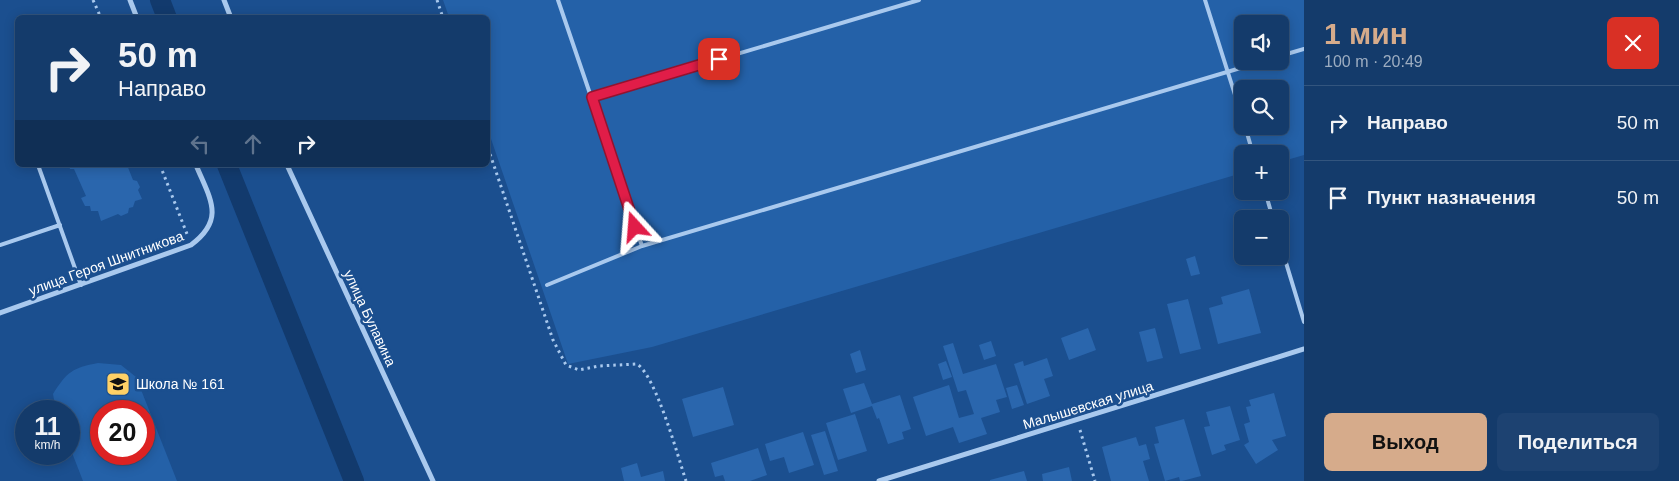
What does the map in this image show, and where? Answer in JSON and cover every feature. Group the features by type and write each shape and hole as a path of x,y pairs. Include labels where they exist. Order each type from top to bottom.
{"street":[{"path":"130,0 136,15"},
{"path":"224,0 230,15"},
{"name":"улица Героя Шнитникова","path":"0,314 191,245 203,236 211,224 213,208 197,167"},
{"name":"улица Булавина","path":"288,167 433,481"},
{"name":"Малышевская улица","path":"879,481 1304,349"}],"lane":[{"path":"558,0 642,246"},
{"path":"592,97 919,0"},
{"path":"1206,0 1234,89"},
{"path":"1289,53 1304,49"},
{"path":"547,285 642,246 1235,70"},
{"path":"39,167 81,284"},
{"path":"0,245 60,225"},
{"path":"1287,265 1304,322"}],"path":[{"path":"94,0 99,15"},
{"path":"437,0 442,15"},
{"path":"490,154 553,340 566,365 579,370 599,366 637,364 642,367 652,382 686,481"},
{"path":"161,167 191,245"},
{"path":"1078,420 1095,481"}],"shaded area":[{"path":"443,0 1304,0 1304,155 1289,159 1289,145 1234,145 1234,175 652,347 568,364 490,136 490,15 448,15"},
{"path":"98,363 121,365 136,377 145,400 90,400 90,465 155,465 155,425 177,481 83,481 77,465 80,465 80,400 54,400 53,394 62,381 76,369"}],"building":[{"path":"70,167 128,167 133,180 137,181 140,187 138,190 142,199 135,201 133,207 129,208 128,213 121,216 118,214 101,221 98,211 91,211 90,206 85,206 81,198 86,196 74,169 70,169"},
{"path":"1195,256 1200,274 1191,276 1186,259"},
{"path":"1249,289 1261,333 1218,344 1209,308 1223,304 1221,297"},
{"path":"1188,299 1201,349 1180,354 1167,304"},
{"path":"1088,328 1096,350 1069,360 1061,338"},
{"path":"1155,328 1163,358 1147,362 1139,332"},
{"path":"991,341 996,356 984,360 979,345"},
{"path":"953,343 963,374 996,364 1007,397 996,400 1000,412 981,418 987,434 959,443 953,427 926,436 913,397 949,385 959,418 974,414 966,390 958,392 943,346"},
{"path":"860,350 866,370 856,373 850,354"},
{"path":"1047,358 1053,376 1044,379 1050,396 1027,404 1014,364 1023,361 1024,366"},
{"path":"946,361 952,377 943,380 938,364"},
{"path":"864,383 872,404 900,395 911,429 902,432 904,439 888,444 879,418 877,419 872,406 851,413 843,389"},
{"path":"1017,385 1024,405 1012,409 1006,388"},
{"path":"723,387 734,425 693,437 682,399"},
{"path":"1274,393 1286,436 1272,440 1278,450 1256,464 1244,445 1249,442 1244,424 1250,422 1246,407 1251,406 1249,400"},
{"path":"1230,406 1240,440 1224,445 1226,450 1212,455 1204,427 1210,426 1206,412"},
{"path":"855,414 867,451 838,460 826,423"},
{"path":"1184,419 1201,476 1182,481 1180,481 1179,477 1165,481 1154,444 1159,443 1155,427"},
{"path":"825,431 838,471 824,475 811,435"},
{"path":"803,432 814,465 789,473 784,457 770,461 765,444"},
{"path":"1136,437 1139,446 1146,444 1150,459 1143,461 1149,481 1111,481 1102,447"},
{"path":"758,448 767,475 750,481 725,481 723,475 715,477 711,463"},
{"path":"637,463 641,477 663,471 665,481 624,481 621,468"},
{"path":"1069,467 1072,481 1043,481 1042,474"},
{"path":"1024,471 1027,481 990,481 990,480"}],"waterway":[{"path":"160,0 166,15"},
{"path":"228,167 354,481"}],"place":[{"name":"Школа № 161","path":"118,384"}],"route":[{"path":"635,227 592,97 719,59"}]}
